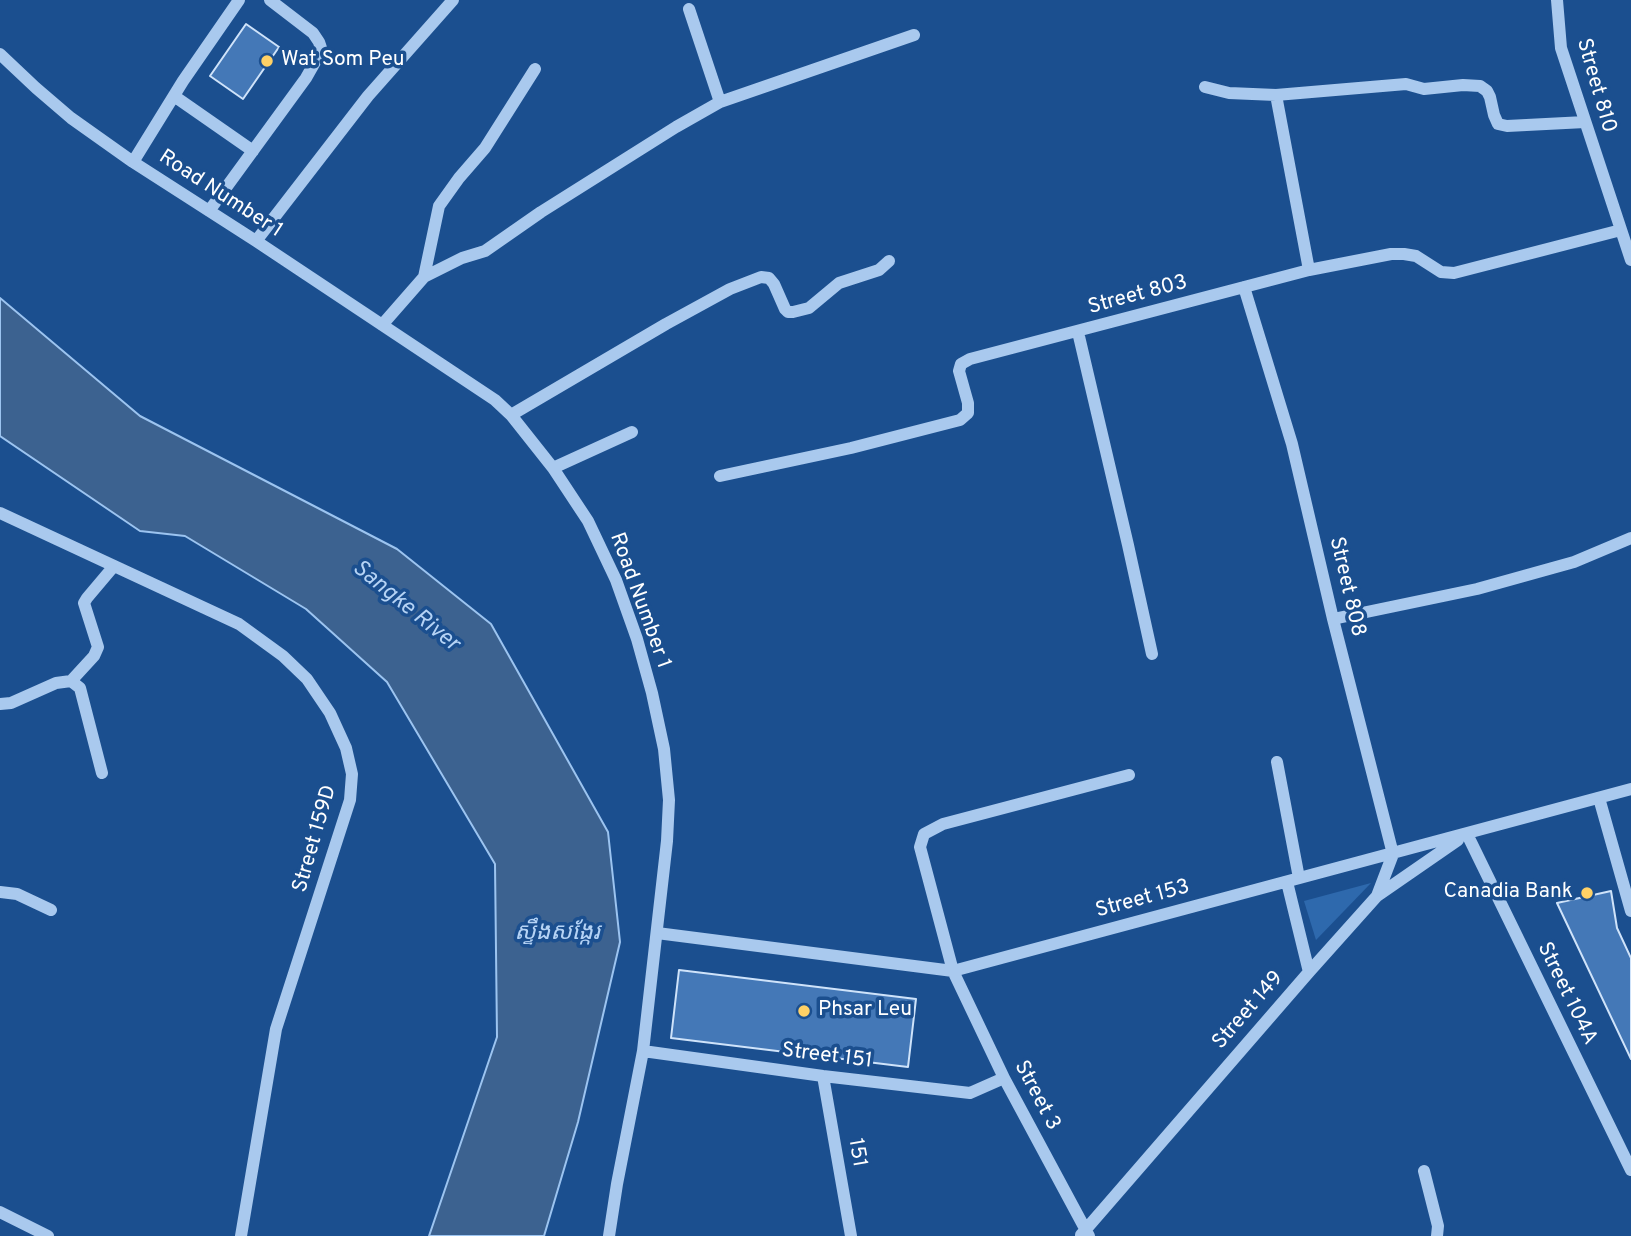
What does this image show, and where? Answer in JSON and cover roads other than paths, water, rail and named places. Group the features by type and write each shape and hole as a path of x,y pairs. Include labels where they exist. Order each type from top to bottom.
{"street":[{"path":"132,162 239,0"},
{"path":"209,211 306,78 319,55 320,42 313,33 270,0"},
{"path":"256,241 368,96 453,0"},
{"name":"Street 810","path":"1557,0 1561,48 1631,260"},
{"path":"689,9 720,102"},
{"path":"382,326 424,276 462,258 485,251 541,212 720,102 914,35"},
{"name":"Road Number 1","path":"0,54 71,118 132,162 495,400 511,415 554,468 588,521 615,580 637,639 664,749 669,800 667,841 643,1051 609,1236"},
{"path":"424,276 439,206 485,148 535,69"},
{"path":"1205,87 1229,93 1276,95 1406,83 1424,89 1480,86 1490,97 1498,124 1507,126 1585,122"},
{"path":"1276,95 1309,270"},
{"path":"174,96 253,151"},
{"name":"Street 803","path":"720,476 852,448 960,420 968,413 968,403 959,372 961,364 970,359 1309,270 1391,254 1404,254 1416,256 1441,272 1454,273 1622,230"},
{"path":"511,415 730,289 761,277 769,278 785,309 793,312 809,309 838,284 879,270 888,261"},
{"name":"Street 808","path":"1244,287 1292,443 1333,619 1393,854"},
{"path":"1077,332 1152,654"},
{"path":"554,468 632,432"},
{"name":"Street 159D","path":"0,513 239,624 283,656 307,679 330,713 346,748 352,774 350,800 276,1029 241,1236"},
{"path":"1333,619 1477,589 1574,562 1631,538"},
{"path":"0,704 11,703 57,683 71,681 94,656 98,647 84,603 114,566"},
{"path":"71,681 80,688 102,773"},
{"path":"1277,762 1309,972"},
{"name":"Street 3","path":"1085,1234 1004,1078 953,971 920,847 923,834 943,824 1129,775"},
{"name":"Street 153","path":"657,933 953,971 1631,789"},
{"path":"1599,798 1631,911"},
{"name":"Street 149","path":"1085,1234 1377,896 1467,834"},
{"name":"Street 104A","path":"1467,834 1631,1170"},
{"path":"1377,896 1393,854"},
{"path":"0,892 17,894 51,910"},
{"name":"Street 151","path":"643,1051 970,1093 1004,1078"},
{"name":"151","path":"823,1076 851,1236"},
{"path":"1424,1171 1438,1226 1437,1236"},
{"path":"0,1212 48,1236"}],"water":[{"name":"ស្ទឹងសង្កែរ","path":"0,298 140,416 397,549 491,624 608,832 620,942 578,1122 544,1236 429,1236 497,1037 495,864 387,682 306,609 185,536 140,531 0,436"}],"place":[{"name":"Wat Som Peu","path":"267,61"},
{"name":"Canadia Bank","path":"1587,893"},
{"name":"Phsar Leu","path":"804,1011"}],"water label":[{"name":"Sangke River","path":"405,607"}]}
